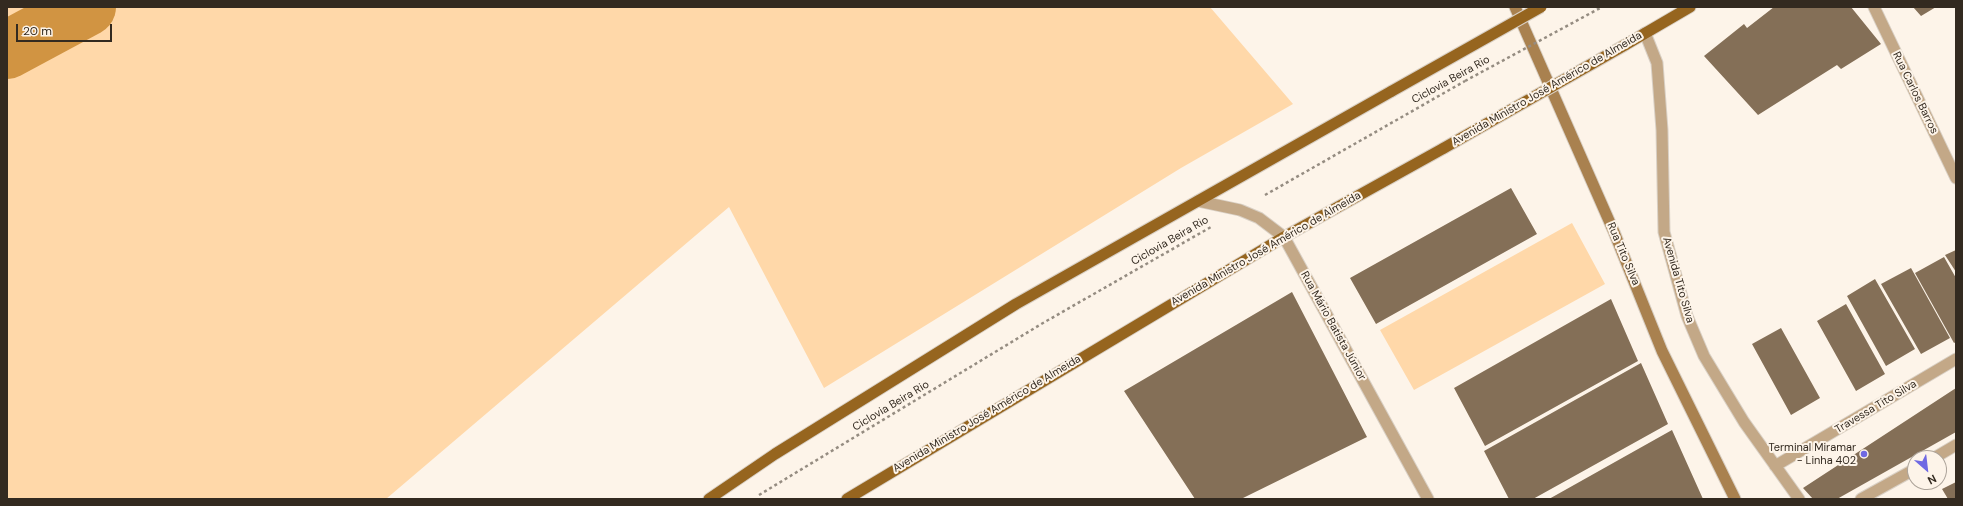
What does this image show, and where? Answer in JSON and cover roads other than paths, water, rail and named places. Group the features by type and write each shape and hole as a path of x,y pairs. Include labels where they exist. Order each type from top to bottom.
{"main road":[{"name":"Rua Tito Silva","path":"1515,7 1614,232 1662,351 1735,499"},
{"path":"709,499 775,454 1016,304 1541,7"},
{"name":"Avenida Ministro José Américo de Almeida","path":"847,499 860,495 1284,237 1444,148 1690,7"}],"street":[{"name":"Rua Carlos Barros","path":"1874,7 1956,178"},
{"name":"Avenida Tito Silva","path":"1645,33 1657,63 1662,130 1664,232 1687,316 1704,356 1744,422 1798,499"},
{"name":"Rua Mário Batista Júnior","path":"1198,201 1240,210 1259,218 1284,237 1428,499"},
{"name":"Travessa Tito Silva","path":"1776,466 1956,359"},
{"path":"1947,450 1956,445"},
{"path":"1862,499 1907,474"}],"waterway":[{"path":"7,50 87,7"}],"place":[{"name":"Terminal Miramar - Linha 402","path":"1864,454"}]}
